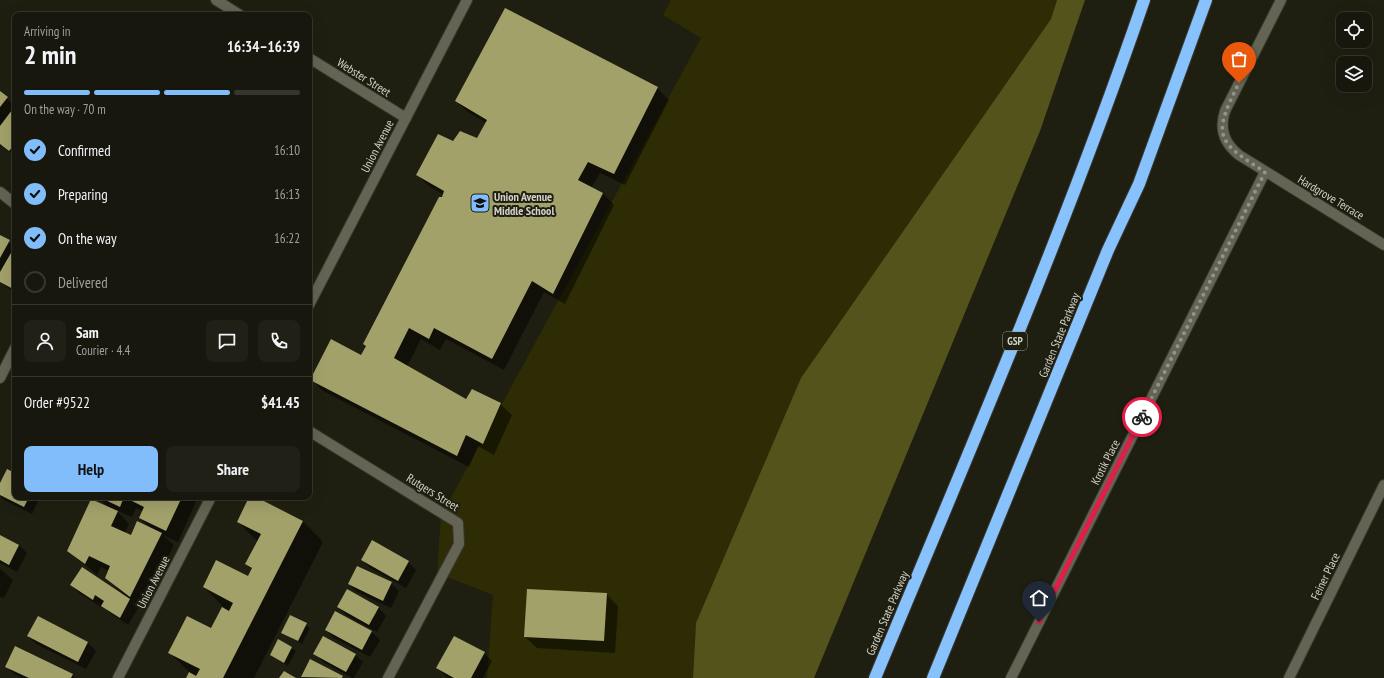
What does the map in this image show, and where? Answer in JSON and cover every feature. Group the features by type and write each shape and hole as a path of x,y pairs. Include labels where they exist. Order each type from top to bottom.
{"highway":[{"name":"Garden State Parkway","path":"875,678 1016,339 1099,126 1144,0"},
{"name":"Garden State Parkway","path":"933,678 1108,250 1139,184 1206,0"}],"street":[{"path":"216,0 235,12"},
{"name":"Union Avenue","path":"312,299 467,0"},
{"name":"Hardgrove Terrace","path":"1281,0 1225,111 1222,120 1222,130 1231,149 1265,172 1384,245"},
{"name":"Webster Street","path":"312,60 406,118"},
{"name":"Krotik Place","path":"1011,678 1265,172"},
{"path":"0,192 12,202"},
{"path":"0,378 12,354"},
{"name":"Rutgers Street","path":"312,433 458,523 459,544 388,678"},
{"name":"Feiner Place","path":"1289,678 1384,485"},
{"name":"Union Avenue","path":"118,678 209,500"}],"shaded area":[{"path":"671,0 1057,0 1051,19 696,623 693,678 487,678 493,595 437,573 441,516 701,38 663,15"},
{"path":"1057,0 1085,0 1040,131 814,678 693,678 696,623 801,378 1051,19"}],"building":[{"name":"Union Avenue Middle School","path":"505,8 658,87 614,174 588,162 578,180 603,193 553,294 532,281 492,359 434,328 429,339 409,328 394,358 466,399 472,389 501,403 483,444 466,435 457,456 312,381 312,376 331,339 361,355 366,346 363,344 439,197 442,197 444,191 416,175 438,134 453,141 460,131 477,138 487,120 455,101"},
{"path":"0,91 8,97 0,107"},
{"path":"12,110 12,148 9,151 0,144 0,126"},
{"path":"0,235 10,240 0,258"},
{"path":"12,251 12,288 0,282 0,272"},
{"path":"7,469 12,472 12,500 28,500 24,507 0,495 0,483"},
{"path":"91,500 118,511 111,526 131,535 137,521 162,533 130,597 105,578 110,566 89,556 85,564 67,551"},
{"path":"105,500 123,500 120,507"},
{"path":"130,500 181,500 166,531 139,518 144,507"},
{"path":"248,500 262,500 303,521 223,678 186,678 189,672 196,676 200,669 168,653 187,616 211,628 222,607 229,611 233,603 203,587 216,560 248,576 252,568 245,564 261,534 237,522"},
{"path":"0,535 19,545 9,565 0,560"},
{"path":"372,540 409,561 398,581 361,560"},
{"path":"357,566 392,582 383,601 348,584"},
{"path":"82,567 130,599 120,618 101,606 104,601 95,595 93,600 70,585"},
{"path":"347,589 379,607 369,625 337,607"},
{"path":"527,589 607,593 604,641 524,637"},
{"path":"335,611 372,631 362,650 325,630"},
{"path":"290,615 307,623 298,641 281,633"},
{"path":"38,616 88,642 78,662 27,636"},
{"path":"323,636 356,654 346,672 313,654"},
{"path":"454,636 485,652 471,678 454,678 436,668"},
{"path":"278,639 292,647 284,663 270,655"},
{"path":"15,646 73,674 71,678 29,678 5,667"},
{"path":"310,659 343,676 342,678 301,677"},
{"path":"284,671 296,678 279,678"}],"way so far":[{"path":"1142,417 1265,172 1231,149 1225,140 1222,130 1222,120 1225,111 1239,83"}],"place":[{"name":"Union Avenue Middle School","path":"480,203"}],"route":[{"path":"1039,622 1142,417"}]}
